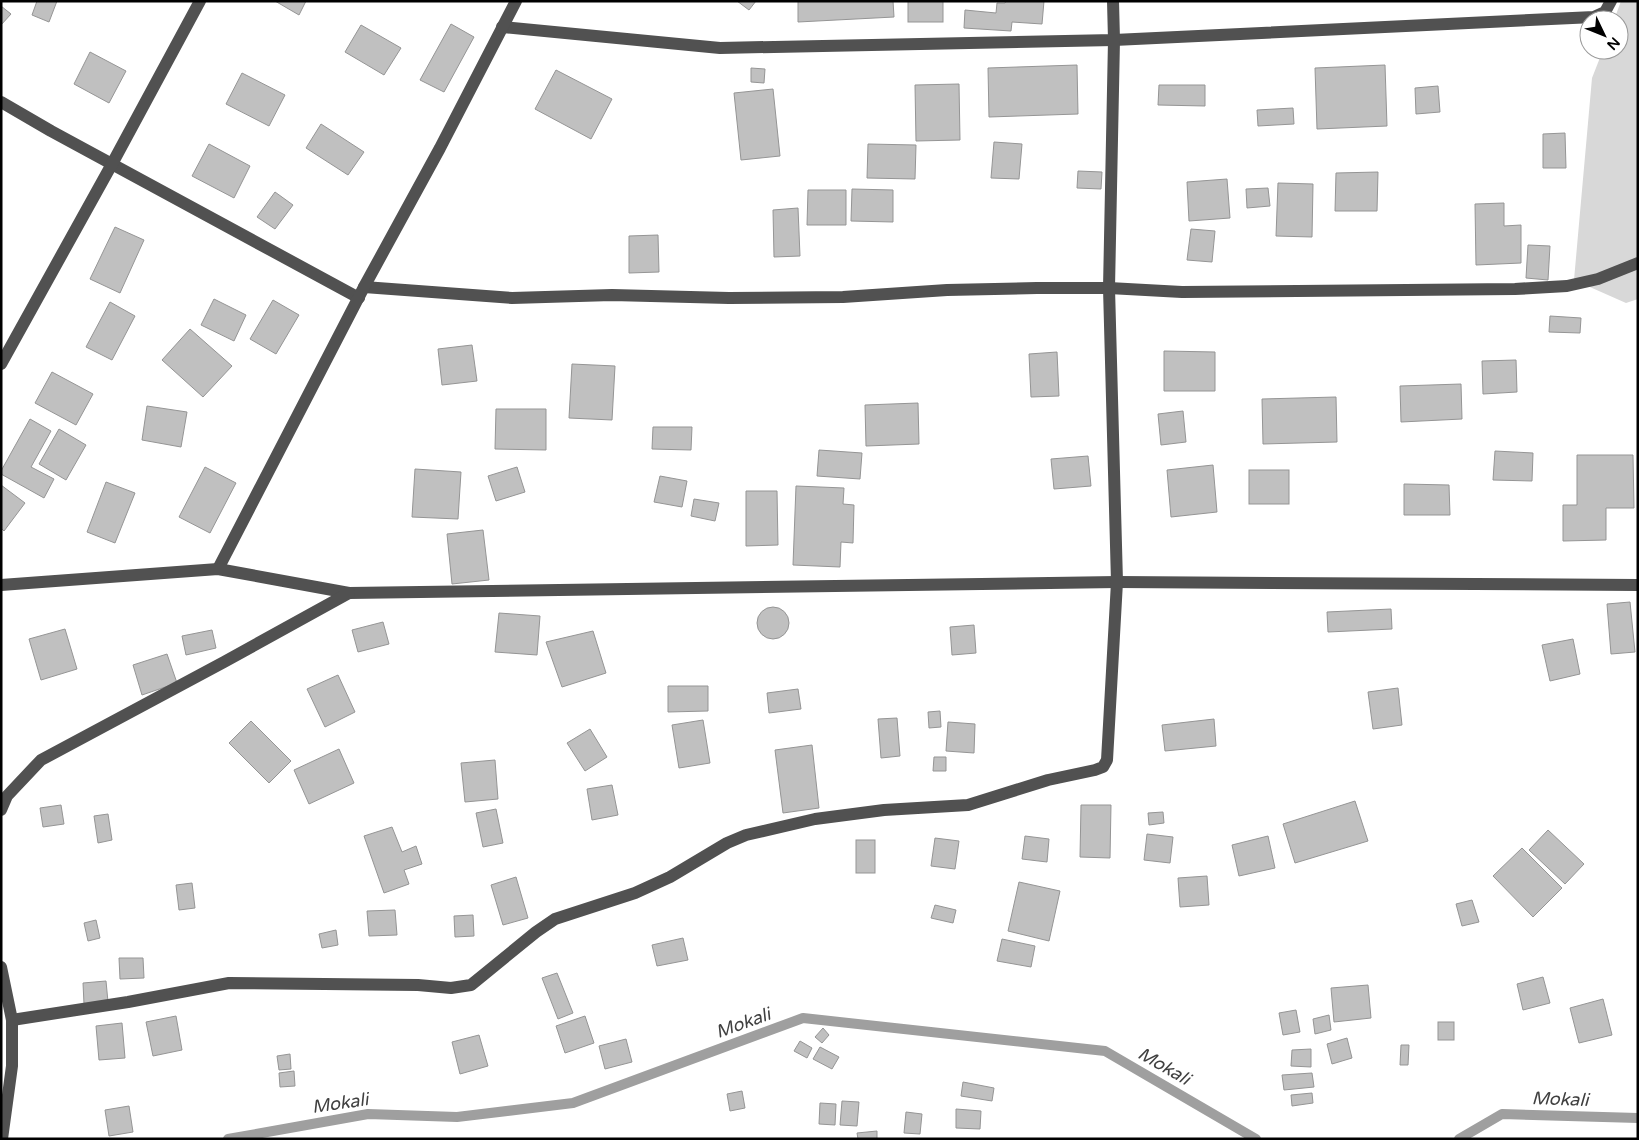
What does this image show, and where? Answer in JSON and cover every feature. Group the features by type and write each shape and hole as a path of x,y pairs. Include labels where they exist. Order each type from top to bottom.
{"street":[{"path":"1,364 200,1"},
{"path":"218,569 361,293 440,148 516,1"},
{"path":"12,1020 128,1002 229,983 418,985 451,988 471,985 536,932 555,919 635,892 670,877 727,843 746,835 815,819 864,813 968,805 1048,780 1103,767 1107,760 1117,582 1109,288 1114,40 1113,1"},
{"path":"502,27 720,48 1114,40 1594,17 1605,12 1611,1"},
{"path":"1,102 112,164 361,293 512,298 612,295 729,298 843,297 947,290 1109,288 1182,292 1516,289 1567,286 1590,281 1638,264"},
{"path":"1,586 218,569 349,593 1117,582 1638,585"},
{"path":"1,810 7,796 41,760 349,593"},
{"path":"1,967 12,1020 12,1066 2,1133"}],"shaded area":[{"path":"1621,1 1638,1 1638,299 1626,303 1574,280 1592,78 1599,60 1629,60 1629,10 1618,10"}],"building":[{"path":"37,1 57,1 49,22 32,15"},
{"path":"275,1 306,1 299,15"},
{"path":"737,1 756,1 749,10"},
{"path":"798,1 893,1 894,17 798,22"},
{"path":"908,1 943,1 943,22 908,22"},
{"path":"1006,1 1044,1 1042,24 1012,22 1011,31 964,28 965,10 996,13 997,3 1005,3"},
{"path":"1,6 11,14 1,25"},
{"path":"451,24 474,37 444,92 420,80"},
{"path":"361,25 401,48 384,75 345,52"},
{"path":"90,52 126,71 109,103 74,84"},
{"path":"1077,65 1078,114 989,117 988,68"},
{"path":"1385,65 1387,126 1317,129 1315,68"},
{"path":"751,68 765,69 764,83 751,82"},
{"path":"556,70 612,99 591,139 535,109"},
{"path":"242,73 285,95 269,126 226,104"},
{"path":"959,84 960,140 916,141 915,85"},
{"path":"1159,85 1205,85 1205,106 1158,105"},
{"path":"1438,86 1440,112 1416,114 1415,88"},
{"path":"773,89 780,156 741,160 734,93"},
{"path":"1293,108 1294,124 1258,126 1257,110"},
{"path":"321,124 364,152 348,175 306,148"},
{"path":"1565,133 1566,168 1543,168 1543,134"},
{"path":"994,142 1022,144 1019,179 991,178"},
{"path":"209,144 250,166 234,198 192,176"},
{"path":"868,144 916,145 915,179 867,178"},
{"path":"1078,171 1102,172 1101,189 1077,188"},
{"path":"1378,172 1377,211 1335,211 1336,173"},
{"path":"1227,179 1230,218 1189,221 1187,182"},
{"path":"1278,183 1313,184 1312,237 1276,236"},
{"path":"1268,188 1270,206 1247,208 1246,189"},
{"path":"852,189 893,190 893,222 851,221"},
{"path":"808,190 846,190 846,225 807,225"},
{"path":"275,192 293,205 275,229 257,217"},
{"path":"1504,203 1504,226 1521,225 1521,263 1476,265 1475,204"},
{"path":"798,208 800,256 774,257 773,210"},
{"path":"115,227 144,240 120,293 90,279"},
{"path":"1191,229 1215,231 1212,262 1187,260"},
{"path":"658,235 659,272 629,273 629,236"},
{"path":"1528,245 1550,246 1548,280 1526,278"},
{"path":"214,299 246,315 234,341 201,325"},
{"path":"273,300 299,315 276,354 250,339"},
{"path":"110,302 135,316 112,360 86,347"},
{"path":"1550,316 1581,318 1580,333 1549,332"},
{"path":"190,329 232,366 203,397 162,360"},
{"path":"472,345 477,381 442,385 438,349"},
{"path":"1164,351 1215,352 1215,391 1164,391"},
{"path":"1057,352 1059,396 1031,397 1029,354"},
{"path":"1516,360 1517,392 1483,394 1482,361"},
{"path":"572,364 615,366 612,420 569,418"},
{"path":"52,372 93,394 76,425 35,403"},
{"path":"1461,384 1462,419 1401,422 1400,386"},
{"path":"1336,397 1337,442 1263,444 1262,399"},
{"path":"918,403 919,444 866,446 865,405"},
{"path":"147,406 187,412 181,447 142,440"},
{"path":"496,409 546,409 546,450 495,449"},
{"path":"1183,411 1186,442 1161,445 1158,414"},
{"path":"30,419 51,431 31,467 54,479 44,498 1,474"},
{"path":"653,427 692,427 691,450 652,449"},
{"path":"59,429 86,445 66,480 39,464"},
{"path":"819,450 862,453 860,479 817,476"},
{"path":"1495,451 1533,453 1532,481 1493,480"},
{"path":"1577,455 1633,455 1634,508 1606,508 1606,540 1563,541 1563,505 1577,505"},
{"path":"1088,456 1091,486 1054,489 1051,459"},
{"path":"1213,465 1217,512 1171,517 1167,470"},
{"path":"205,467 236,483 210,533 179,517"},
{"path":"517,467 525,492 496,501 488,476"},
{"path":"415,469 461,472 458,519 412,517"},
{"path":"1249,470 1289,470 1289,504 1249,504"},
{"path":"660,476 687,481 682,507 654,502"},
{"path":"106,482 135,493 115,543 87,532"},
{"path":"1404,484 1449,485 1450,515 1404,515"},
{"path":"1,485 25,503 4,531 1,528"},
{"path":"796,486 844,488 843,504 854,505 853,543 841,542 840,567 793,565"},
{"path":"746,491 777,491 778,545 746,546"},
{"path":"694,499 719,503 715,521 691,516"},
{"path":"483,530 489,580 452,584 447,534"},
{"path":"1630,602 1635,652 1611,654 1607,604"},
{"path":"773,607 779,608 784,612 788,617 788,629 784,634 779,638 773,639 767,638 762,634 758,629 757,623 758,617 762,612 767,608"},
{"path":"1391,609 1392,629 1328,632 1327,612"},
{"path":"499,613 540,616 537,655 495,652"},
{"path":"383,622 389,644 358,652 352,630"},
{"path":"974,625 976,653 952,655 950,627"},
{"path":"65,629 77,669 41,680 29,639"},
{"path":"212,630 216,648 186,655 182,636"},
{"path":"593,631 606,673 562,687 546,642"},
{"path":"1573,639 1580,674 1550,681 1542,645"},
{"path":"167,654 177,683 142,695 133,665"},
{"path":"338,675 355,712 325,727 307,689"},
{"path":"668,686 708,686 708,711 668,712"},
{"path":"1398,688 1402,725 1373,729 1368,692"},
{"path":"798,689 801,709 769,713 767,693"},
{"path":"940,711 941,727 929,728 928,712"},
{"path":"897,718 900,756 881,758 878,719"},
{"path":"1214,719 1216,746 1165,751 1162,725"},
{"path":"703,720 710,763 679,768 672,725"},
{"path":"251,721 291,761 269,783 229,743"},
{"path":"948,722 975,724 974,753 946,751"},
{"path":"590,729 607,757 585,771 567,743"},
{"path":"812,745 819,808 783,813 775,750"},
{"path":"339,749 354,783 309,804 294,770"},
{"path":"934,757 946,757 946,771 933,771"},
{"path":"495,760 498,799 465,802 461,763"},
{"path":"612,785 618,815 592,820 587,789"},
{"path":"1355,801 1368,841 1295,863 1283,824"},
{"path":"61,805 64,824 43,827 40,808"},
{"path":"1081,805 1111,805 1110,858 1080,857"},
{"path":"496,809 503,843 483,847 476,813"},
{"path":"1163,812 1164,823 1149,825 1148,813"},
{"path":"108,814 112,840 98,843 94,816"},
{"path":"392,827 402,852 416,846 422,864 404,870 409,884 384,893 364,836"},
{"path":"1548,830 1584,864 1565,884 1529,850"},
{"path":"1147,834 1173,837 1170,863 1144,860"},
{"path":"1025,836 1049,839 1047,862 1022,859"},
{"path":"1268,836 1275,868 1239,876 1232,845"},
{"path":"935,838 959,841 955,869 931,866"},
{"path":"856,840 875,840 875,873 856,873"},
{"path":"1522,848 1562,888 1533,917 1493,876"},
{"path":"1207,876 1209,905 1180,907 1178,878"},
{"path":"516,877 528,918 503,925 491,885"},
{"path":"1019,882 1060,891 1049,941 1008,931"},
{"path":"192,883 195,908 179,910 176,885"},
{"path":"1472,900 1479,922 1462,926 1456,904"},
{"path":"935,905 956,910 953,923 931,918"},
{"path":"395,910 397,935 369,936 367,911"},
{"path":"473,915 474,936 455,937 454,916"},
{"path":"96,920 100,938 88,941 84,923"},
{"path":"336,930 338,945 322,948 319,934"},
{"path":"683,938 688,960 657,966 652,945"},
{"path":"1002,939 1035,946 1031,967 997,961"},
{"path":"119,958 143,958 144,978 120,979"},
{"path":"557,973 573,1013 558,1019 542,978"},
{"path":"1543,977 1550,1003 1523,1010 1517,984"},
{"path":"106,981 108,1002 84,1004 83,983"},
{"path":"1368,985 1371,1018 1334,1022 1331,988"},
{"path":"1603,999 1612,1035 1579,1043 1570,1008"},
{"path":"1296,1010 1300,1032 1283,1035 1279,1013"},
{"path":"1329,1015 1331,1030 1315,1034 1313,1019"},
{"path":"176,1016 182,1050 153,1056 146,1022"},
{"path":"585,1016 594,1043 565,1053 556,1026"},
{"path":"1438,1022 1454,1022 1454,1040 1438,1040"},
{"path":"122,1023 125,1058 99,1060 96,1026"},
{"path":"823,1028 829,1035 822,1043 815,1037"},
{"path":"479,1035 488,1066 460,1074 452,1042"},
{"path":"1347,1038 1352,1058 1332,1064 1327,1044"},
{"path":"626,1039 632,1062 605,1069 599,1046"},
{"path":"800,1041 812,1048 807,1058 794,1051"},
{"path":"1401,1045 1409,1045 1408,1065 1400,1065"},
{"path":"820,1047 839,1057 832,1069 813,1059"},
{"path":"1311,1049 1311,1067 1291,1066 1292,1050"},
{"path":"290,1054 291,1069 279,1070 277,1056"},
{"path":"294,1071 295,1086 280,1087 279,1073"},
{"path":"1312,1073 1314,1087 1284,1090 1282,1075"},
{"path":"963,1082 994,1088 992,1101 961,1096"},
{"path":"742,1091 745,1108 730,1111 727,1094"},
{"path":"1312,1093 1313,1103 1292,1106 1291,1095"},
{"path":"842,1101 859,1102 857,1126 840,1125"},
{"path":"820,1103 836,1104 835,1125 819,1124"},
{"path":"129,1106 133,1132 109,1136 105,1110"},
{"path":"956,1109 981,1111 980,1129 956,1128"},
{"path":"906,1112 922,1114 920,1134 904,1133"},
{"path":"877,1131 877,1139 858,1139 857,1133"}],"waterway":[{"name":"Mokali","path":"228,1139 368,1114 457,1117 573,1103 803,1018 1105,1051 1256,1139"},
{"name":"Mokali","path":"1459,1139 1502,1114 1638,1118"}]}
